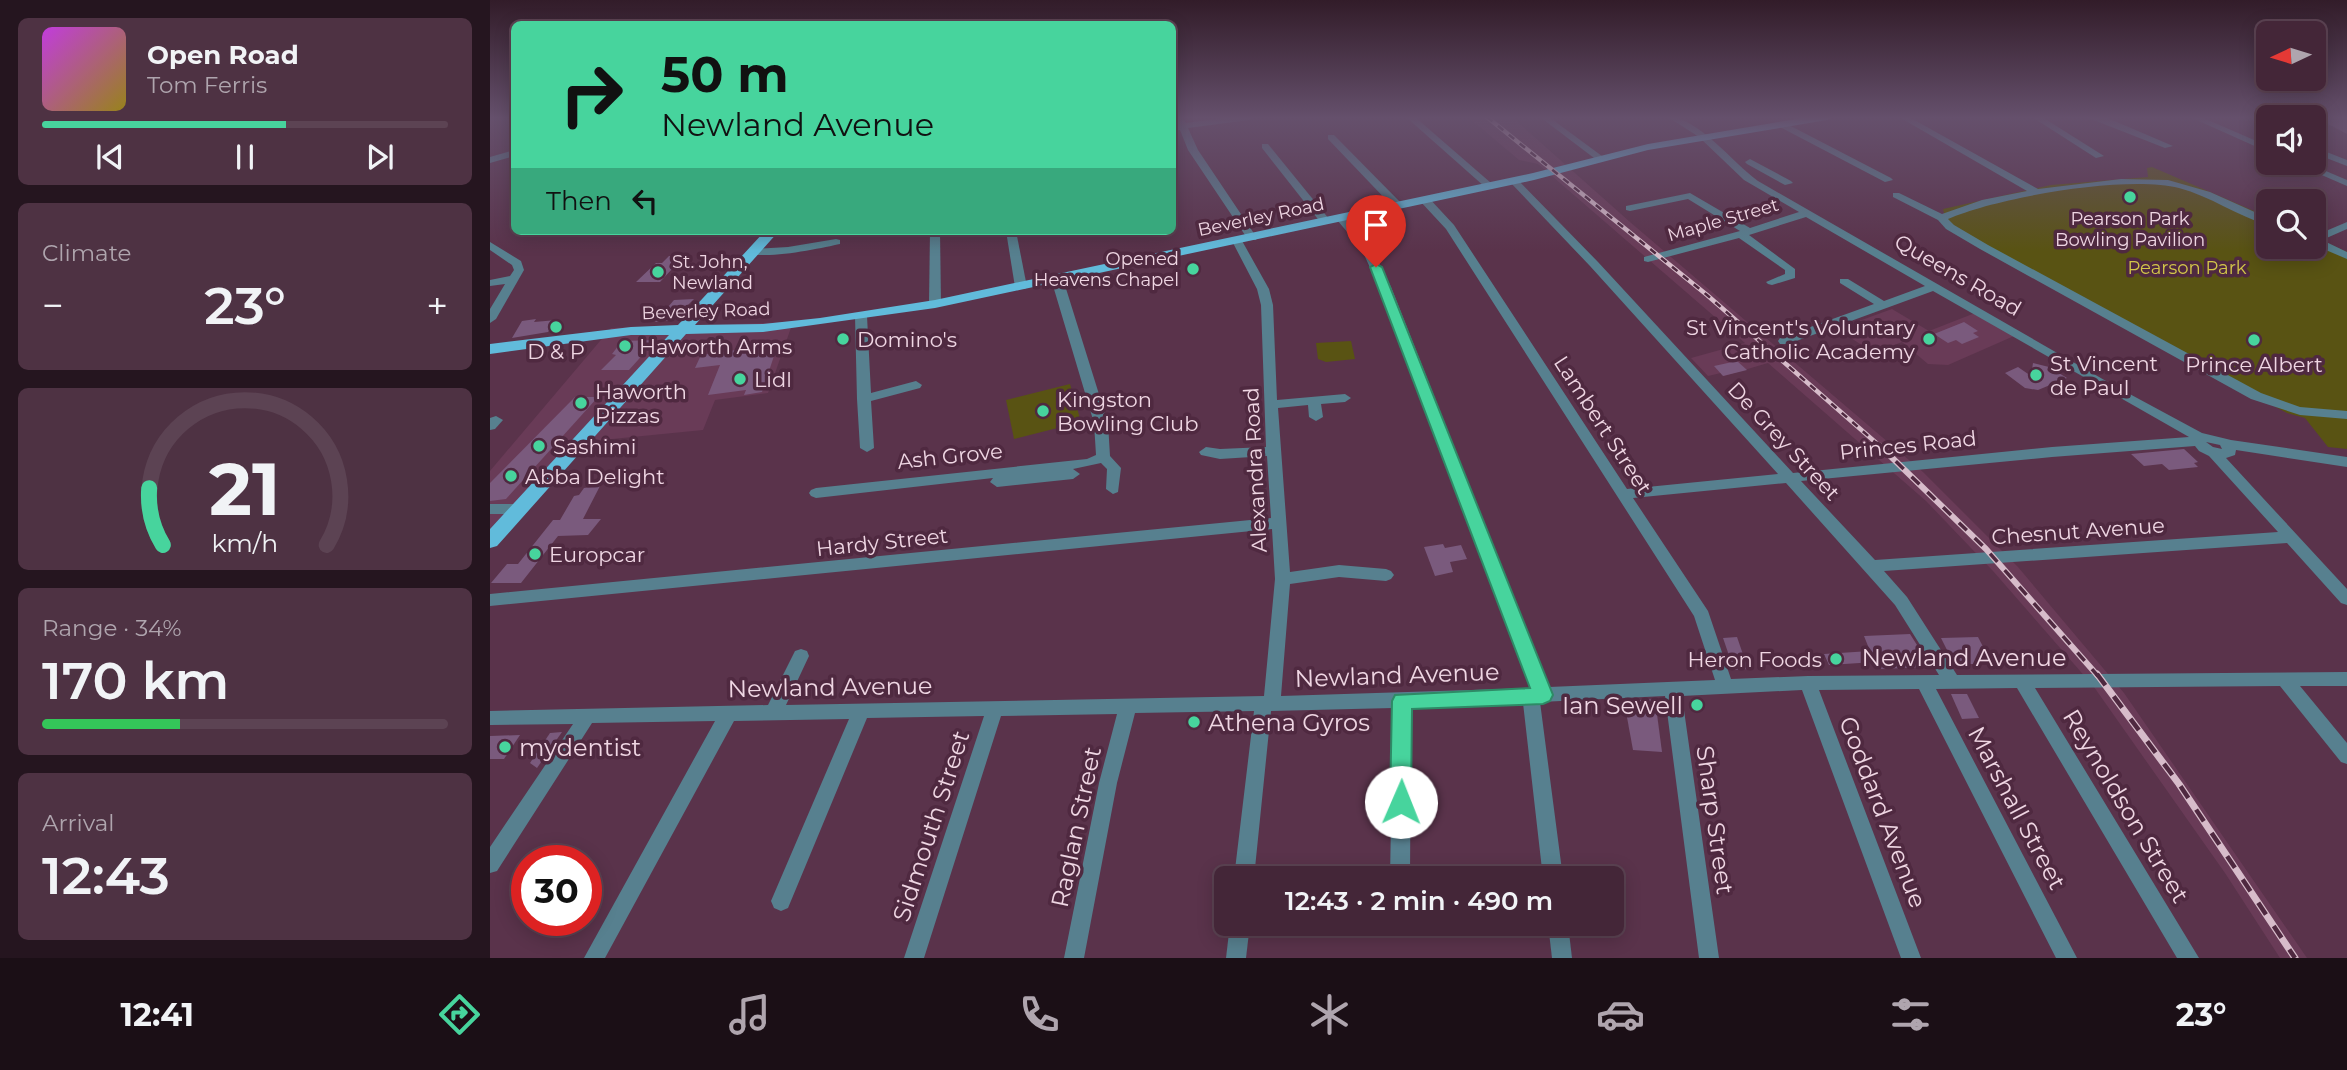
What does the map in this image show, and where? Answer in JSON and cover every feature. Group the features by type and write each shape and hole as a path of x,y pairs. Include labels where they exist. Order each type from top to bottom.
{"main road":[{"name":"Beverley Road","path":"490,349 583,335 763,328 861,316 1021,287 1590,162"},
{"path":"490,541 768,235"}],"street":[{"path":"1201,162 1252,237"},
{"path":"1278,162 1325,221"},
{"path":"1355,162 1397,205"},
{"path":"1461,162 1488,186"},
{"name":"Queens Road","path":"1725,162 1755,183 2200,439 2202,447 2221,449"},
{"path":"1750,162 1788,183"},
{"path":"1854,162 1888,180"},
{"path":"1983,162 2038,193"},
{"path":"2326,175 2347,184"},
{"path":"1755,183 1775,176"},
{"name":"De Grey Street","path":"1513,180 1594,264 1871,566 1908,610 1952,681"},
{"path":"1942,218 1955,210 2038,193 2145,180 2198,191 2256,217"},
{"path":"1896,195 1942,218 1950,227 1984,247 2256,396 2286,410 2323,416 2347,415"},
{"path":"1630,208 1690,196 1746,234 1790,269 1791,276 1772,282"},
{"name":"Lambert Street","path":"1424,199 1450,227 1702,615 1725,686"},
{"name":"Maple Street","path":"1648,259 1746,234 1807,213"},
{"path":"1341,218 1366,247 1385,287 1537,696 1552,866"},
{"path":"2326,235 2347,225"},
{"path":"935,235 935,303"},
{"path":"1012,235 1021,287"},
{"name":"Alexandra Road","path":"1237,241 1266,296 1273,451 1283,579 1246,866"},
{"path":"752,252 788,250 836,242"},
{"path":"490,245 517,263 519,270 490,319"},
{"path":"2326,246 2347,256"},
{"path":"490,283 514,279"},
{"path":"1057,279 1101,423 1103,457 1114,468 1113,489"},
{"path":"1844,285 1883,305"},
{"path":"1784,341 1936,286"},
{"path":"861,316 867,449"},
{"path":"863,398 916,385"},
{"path":"1272,404 1345,398"},
{"path":"1314,401 1316,417"},
{"name":"Princes Road","path":"1622,494 2200,439"},
{"path":"2221,449 2347,462"},
{"path":"2221,449 2289,537 2347,599"},
{"path":"1206,452 1220,454 1273,451"},
{"name":"Ash Grove","path":"816,493 1089,463 1103,457"},
{"name":"Ash Grove","path":"997,482 1084,473 1089,463"},
{"path":"490,509 520,509"},
{"name":"Hardy Street","path":"490,600 1278,523"},
{"name":"Chesnut Avenue","path":"1871,566 2289,537"},
{"path":"1283,579 1339,571 1386,575"},
{"path":"773,714 801,656"},
{"path":"2284,679 2347,756"},
{"name":"Newland Avenue","path":"490,718 1402,701 1808,683 2347,679"},
{"name":"Reynoldson Street","path":"2021,680 2189,958"},
{"name":"Marshall Street","path":"1923,681 2067,958"},
{"name":"Goddard Avenue","path":"1808,683 1911,958"},
{"name":"Sharp Street","path":"1673,689 1709,958"},
{"path":"1400,866 1402,701"},
{"name":"Raglan Street","path":"1074,958 1108,783 1128,706"},
{"name":"Sidmouth Street","path":"914,958 995,708"},
{"path":"781,901 862,711"},
{"path":"594,958 729,713"},
{"path":"490,864 587,717"},
{"path":"1236,958 1239,936"},
{"path":"1559,936 1562,958"}],"shaded area":[{"path":"1527,162 1562,162 1923,472 2018,567 2124,693 2307,958 2280,958 2225,873 2094,687 1993,571 1926,501 1768,363 1724,376 1721,373 1708,376 1691,358 1745,343 1538,164"},
{"name":"St Vincent's Voluntary Catholic Academy","path":"1892,309 1929,331 1975,313 2014,336 1948,365 1928,364 1902,342 1874,353 1837,329"},
{"path":"793,322 768,393 715,400 703,430 572,443 490,529 490,471 611,328"}],"green space":[{"name":"Pearson Park","path":"2152,167 2256,212 2256,259 2326,259 2326,242 2347,252 2347,449 2328,447 2305,418 2287,413 1954,232 1945,218 1943,209 2051,185 2148,177 2147,168"},
{"path":"1351,341 1355,359 1326,362 1318,359 1316,343"},
{"name":"Kingston Bowling Club","path":"1070,384 1081,422 1014,439 1006,400"}],"building":[{"name":"St. John, Newland","path":"669,256 684,256 660,282 636,282 656,263 662,263"},
{"path":"694,299 673,320 655,322 674,300"},
{"path":"536,319 534,322 557,320 548,332 512,338 522,321"},
{"path":"1964,322 1978,331 1973,333 1979,337 1962,344 1956,340 1948,343 1934,334"},
{"path":"656,340 629,370 601,370 616,355 612,354 622,341"},
{"name":"Lidl","path":"778,344 762,392 744,395 746,390 708,395 720,365 695,368 701,355"},
{"path":"1737,361 1747,370 1723,376 1714,366"},
{"name":"St Vincent de Paul","path":"2033,363 2049,367 2067,378 2038,390 2025,388 2005,373 2018,367 2031,376"},
{"path":"575,397 598,397 506,499 490,501 490,483"},
{"path":"2184,449 2198,462 2194,463 2198,467 2169,470 2162,464 2144,466 2131,454"},
{"path":"600,486 583,519 601,519 588,535 558,536 521,583 491,583 507,564 518,564 553,520 560,520 574,496 579,495 584,488"},
{"path":"1443,544 1445,548 1461,545 1467,559 1450,562 1453,572 1435,576 1424,547"},
{"path":"1910,634 1931,667 1878,669 1875,662 1829,665 1824,654 1870,651 1864,636"},
{"path":"1737,637 1748,669 1734,670 1723,638"},
{"path":"1978,637 1992,664 1954,664 1941,638"},
{"path":"1951,694 1967,694 1979,718 1962,719"},
{"path":"1655,699 1662,752 1633,750 1624,701"},
{"path":"562,732 537,768 530,763 550,733"},
{"name":"mydentist","path":"520,735 504,759 490,759 490,736"}],"railway":[{"path":"1542,162 1707,295 1882,448"},
{"path":"1880,446 1986,549 2098,676"},
{"path":"2097,674 2179,784 2295,958"}],"place":[{"name":"Pearson Park Bowling Pavilion","path":"2130,197"},
{"name":"Opened Heavens Chapel","path":"1193,269"},
{"name":"St. John, Newland","path":"658,272"},
{"name":"D & P","path":"556,327"},
{"name":"Domino's","path":"843,339"},
{"name":"St Vincent's Voluntary Catholic Academy","path":"1929,339"},
{"name":"Prince Albert","path":"2254,340"},
{"name":"Haworth Arms","path":"625,346"},
{"name":"St Vincent de Paul","path":"2036,375"},
{"name":"Lidl","path":"740,379"},
{"name":"Haworth Pizzas","path":"581,403"},
{"name":"Kingston Bowling Club","path":"1043,411"},
{"name":"Sashimi","path":"539,446"},
{"name":"Abba Delight","path":"511,476"},
{"name":"Europcar","path":"535,554"},
{"name":"Heron Foods","path":"1836,659"},
{"name":"Ian Sewell","path":"1697,705"},
{"name":"Athena Gyros","path":"1194,722"},
{"name":"mydentist","path":"505,747"}],"route":[{"path":"1376,267 1428,396 1451,462 1513,612 1543,695 1402,701 1401,802"}]}
